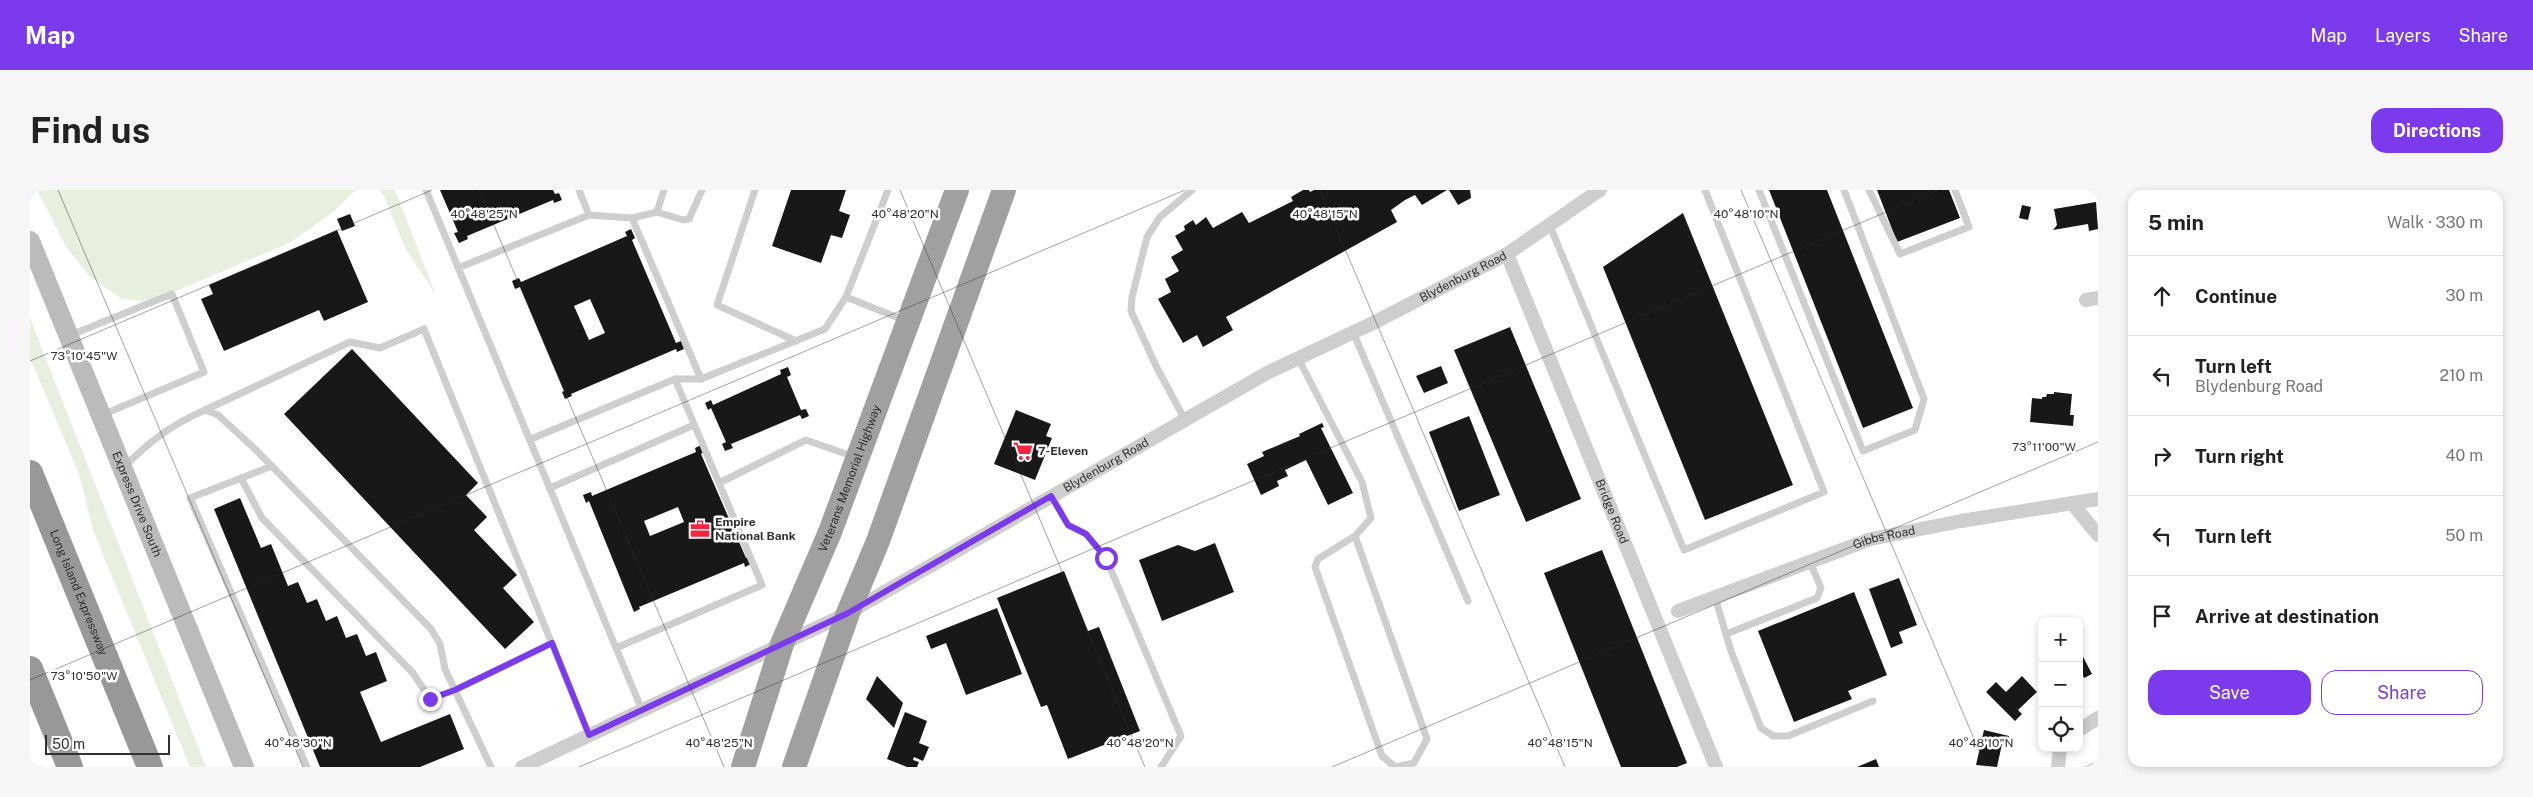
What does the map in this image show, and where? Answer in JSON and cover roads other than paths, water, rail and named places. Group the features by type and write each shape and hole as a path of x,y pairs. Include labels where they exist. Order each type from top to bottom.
{"highway":[{"name":"Veterans Memorial Highway","path":"743,767 782,644 830,532 956,190"},
{"path":"794,767 848,613 878,540 1004,190"},
{"name":"Long Island Expressway","path":"30,473 150,767"},
{"path":"30,669 70,767"}],"main road":[{"name":"Express Drive South","path":"30,242 244,767"}],"street":[{"name":"Blydenburg Road","path":"522,767 848,613 1267,373 1507,254 1600,190"},
{"name":"Bridge Road","path":"1507,254 1716,767"},
{"name":"Gibbs Road","path":"1678,611 1871,539 1961,521 2098,499"},
{"path":"2072,503 2098,535"},
{"path":"2083,727 2098,718"},
{"path":"2058,767 2060,752"}],"lane":[{"path":"426,190 642,710"},
{"path":"579,190 590,215"},
{"path":"657,212 664,190"},
{"path":"458,268 590,215 632,218 657,212 689,220 702,190"},
{"path":"755,190 717,305 796,341"},
{"path":"531,439 675,379 701,380 825,329 846,297 888,190"},
{"path":"1185,420 1156,366 1131,311 1132,297 1147,237 1160,217 1192,190"},
{"path":"1550,226 1684,550 1824,492 1705,190"},
{"path":"1758,190 1863,451 1915,430 1924,399 1844,190"},
{"path":"1869,190 1900,254 1968,227 1955,190"},
{"path":"632,218 701,380"},
{"path":"69,336 172,294 204,372 102,416"},
{"path":"846,297 908,322"},
{"path":"123,468 151,440 179,421 350,342 380,348 424,329 589,735"},
{"path":"1353,332 1468,601"},
{"path":"1298,358 1362,482 1371,518 1356,536 1318,560 1315,567 1382,756 1395,766 1414,763 1428,739 1356,536"},
{"path":"616,648 762,585 675,379"},
{"path":"205,410 218,415 272,466 431,629 440,644 445,669 491,767"},
{"path":"550,488 694,425"},
{"path":"719,483 806,440 857,458"},
{"path":"272,466 190,498 307,767"},
{"path":"241,478 262,518 413,673 430,699 455,690 552,643"},
{"path":"1051,496 1068,525 1086,534 1106,558 1177,728 1180,736 1161,767"},
{"path":"1726,634 1817,598 1820,588 1810,562"},
{"path":"1714,597 1761,728 1773,736 1788,736 1873,701"}],"place":[{"name":"7-Eleven","path":"1023,451"},
{"name":"Empire National Bank","path":"700,529"}]}
